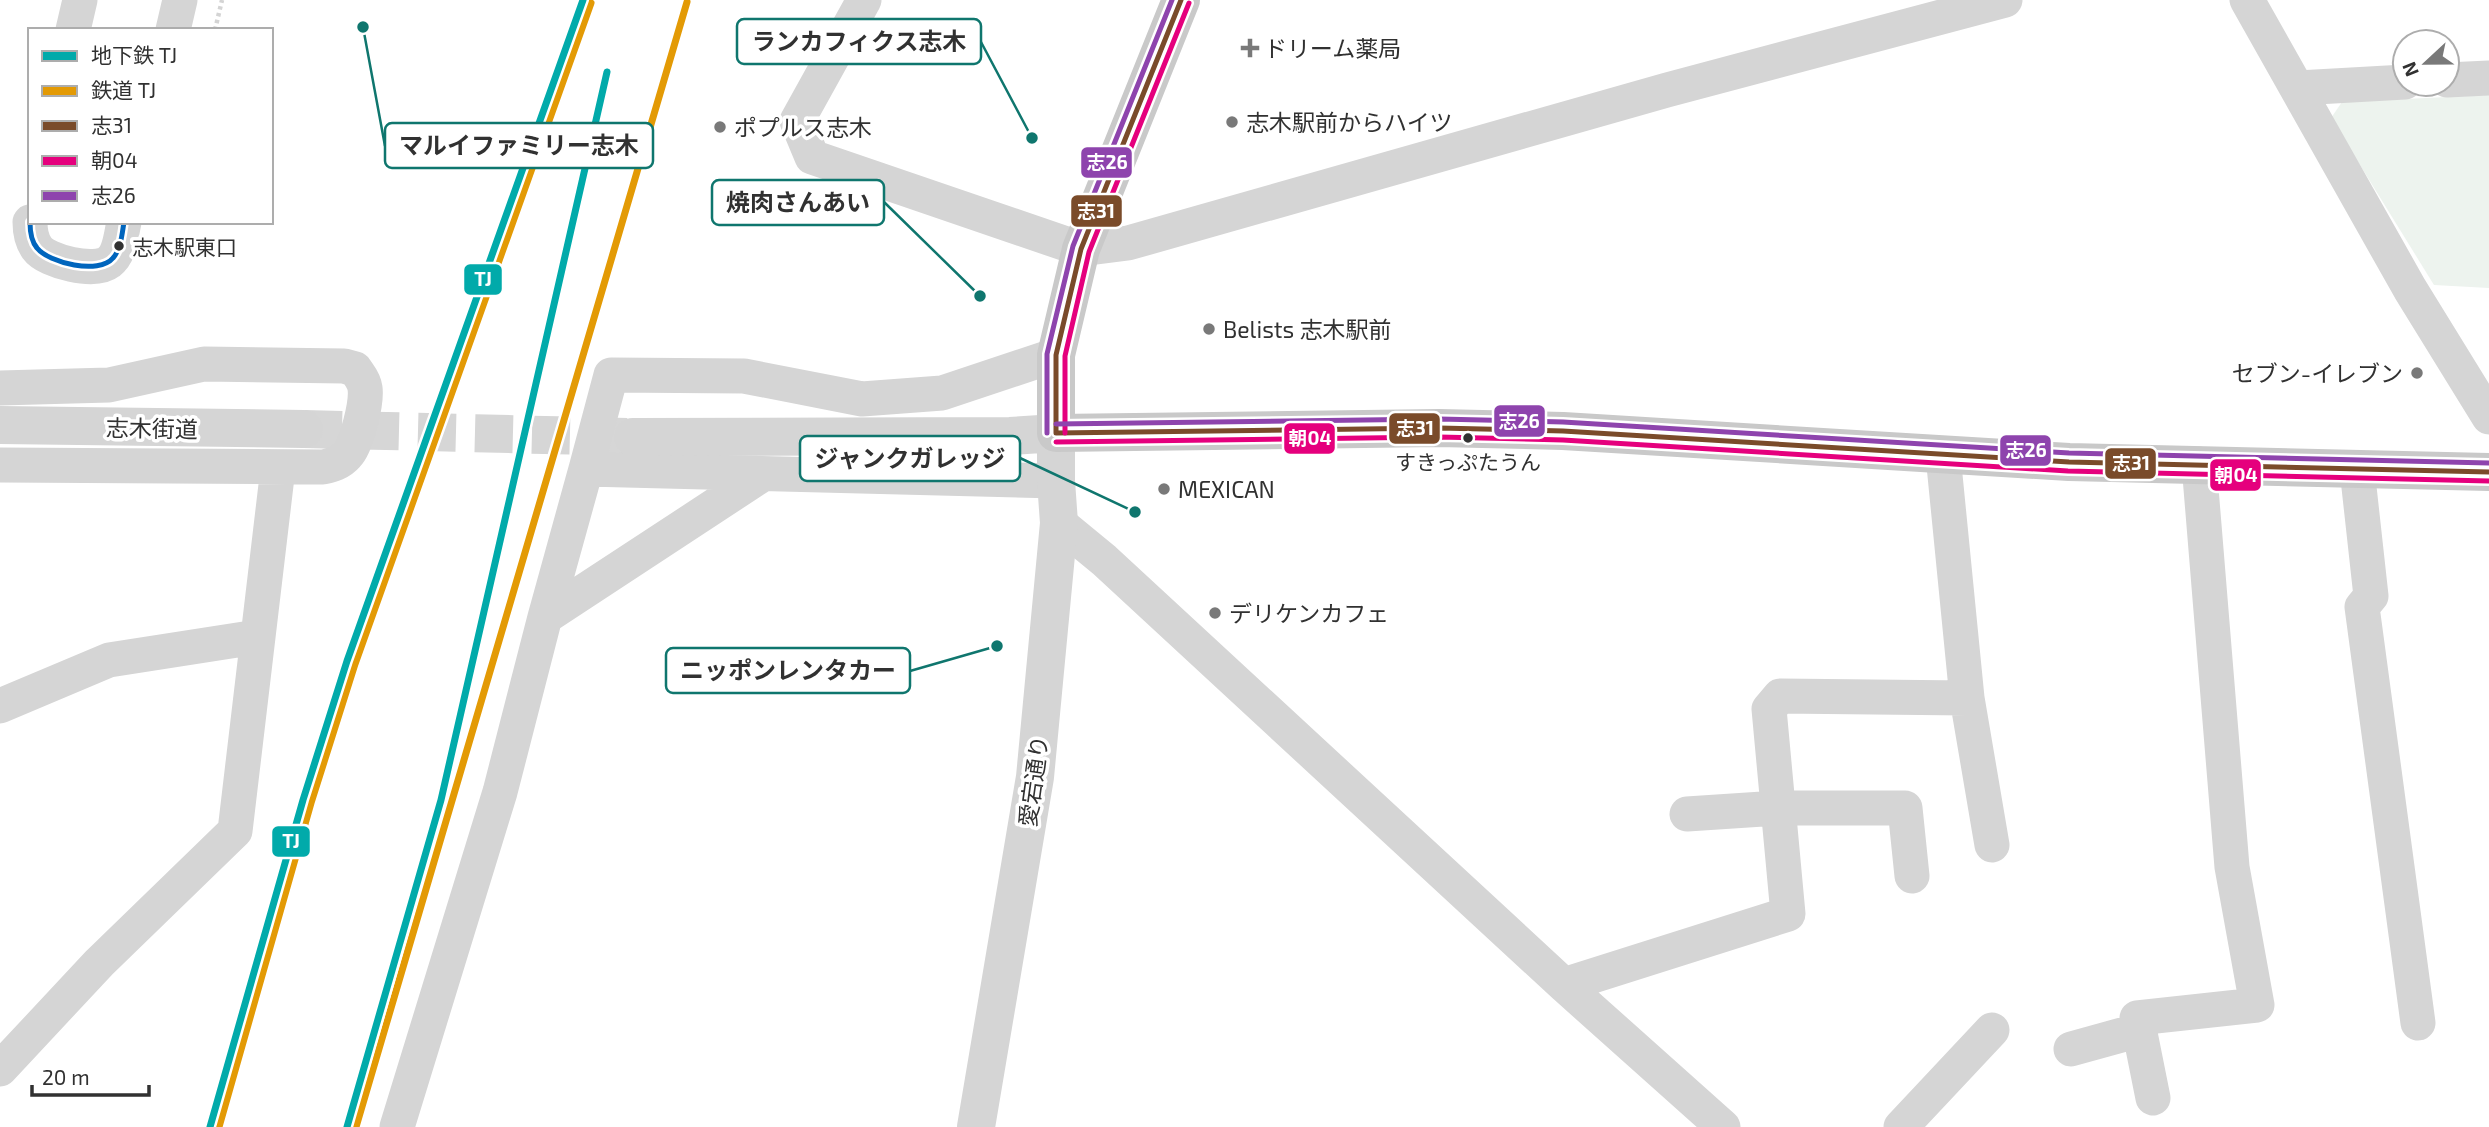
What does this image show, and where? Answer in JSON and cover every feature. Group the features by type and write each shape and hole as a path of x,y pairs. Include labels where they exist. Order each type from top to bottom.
{"main road":[{"path":"1181,0 1081,249 1056,355 1056,433 1439,428 1563,431 2069,462 2489,472"}],"street":[{"path":"73,28 80,0"},
{"path":"173,28 180,0"},
{"path":"864,0 797,121 812,157 1081,249 1128,243 1654,93 2005,0"},
{"path":"2247,0 2410,289 2489,417"},
{"path":"2461,79 2489,78"},
{"path":"2298,88 2391,83"},
{"path":"30,224 30,232 37,248 47,257 99,267 110,262 117,251 124,224"},
{"path":"397,1127 500,792 611,375 744,376 862,399 942,393 1056,355"},
{"path":"0,388 109,385 204,364 344,366 355,369 366,390 356,444 347,456 335,464 323,467 0,465"},
{"name":"志木街道","path":"0,425 304,429"},
{"path":"633,437 1010,436 1056,433"},
{"name":"愛宕通り","path":"976,1127 1035,777 1059,523 1056,433"},
{"path":"1943,455 1967,698 1992,845"},
{"path":"2154,1098 2137,1018 2257,1005 2232,867 2199,464"},
{"path":"0,1069 99,963 235,831 278,468"},
{"path":"586,469 1056,481"},
{"path":"2357,469 2371,596 2362,607 2418,1023"},
{"path":"545,617 763,474"},
{"path":"1059,523 1104,560 1564,985 1723,1127"},
{"path":"0,706 109,660 257,636"},
{"path":"1564,985 1787,914 1769,709 1780,696 1967,698"},
{"path":"1688,814 1778,808 1905,808 1912,876"},
{"path":"1901,1127 1993,1030"},
{"path":"2071,1049 2140,1030"}],"path":[{"path":"215,28 222,0"}],"shaded area":[{"path":"2489,95 2489,288 2434,285 2331,118 2342,102"}],"tunnel":[{"path":"304,429 627,437"}],"metro line":[{"name":"TJ","path":"210,1127 303,800 347,661 583,0"},
{"name":"TJ","path":"347,1127 441,800 607,72"}],"rail line":[{"name":"TJ","path":"356,1127 687,2"},
{"name":"TJ","path":"219,1127 311,803 355,664 591,3"}],"transit line":[{"name":"志26","path":"1047,433 1047,354 1073,246 1172,0"},
{"name":"志31","path":"1056,433 1056,355 1081,249 1181,0"},
{"name":"朝04","path":"1065,433 1065,356 1089,252 1189,3"},
{"path":"30,224 33,242 43,253 63,262 86,266 97,266 113,258 119,246 124,224"},
{"name":"志26","path":"1056,424 1439,419 1563,422 2069,453 2489,463"},
{"name":"志31","path":"1056,433 1439,428 1563,431 2069,462 2489,472"},
{"name":"朝04","path":"1056,442 1439,437 1563,440 2068,471 2489,481"}],"place":[{"name":"マルイファミリー志木","path":"363,27"},
{"name":"ドリーム薬局","path":"1250,48"},
{"name":"志木駅前からハイツ","path":"1232,122"},
{"name":"ポプルス志木","path":"720,127"},
{"name":"ランカフィクス志木","path":"1032,138"},
{"name":"志木駅東口","path":"119,246"},
{"name":"焼肉さんあい","path":"980,296"},
{"name":"Belists 志木駅前","path":"1209,329"},
{"name":"セブン-イレブン","path":"2417,373"},
{"name":"すきっぷたうん","path":"1468,438"},
{"name":"MEXICAN","path":"1164,489"},
{"name":"ジャンクガレッジ","path":"1135,512"},
{"name":"デリケンカフェ","path":"1215,613"},
{"name":"ニッポンレンタカー","path":"997,646"}]}
